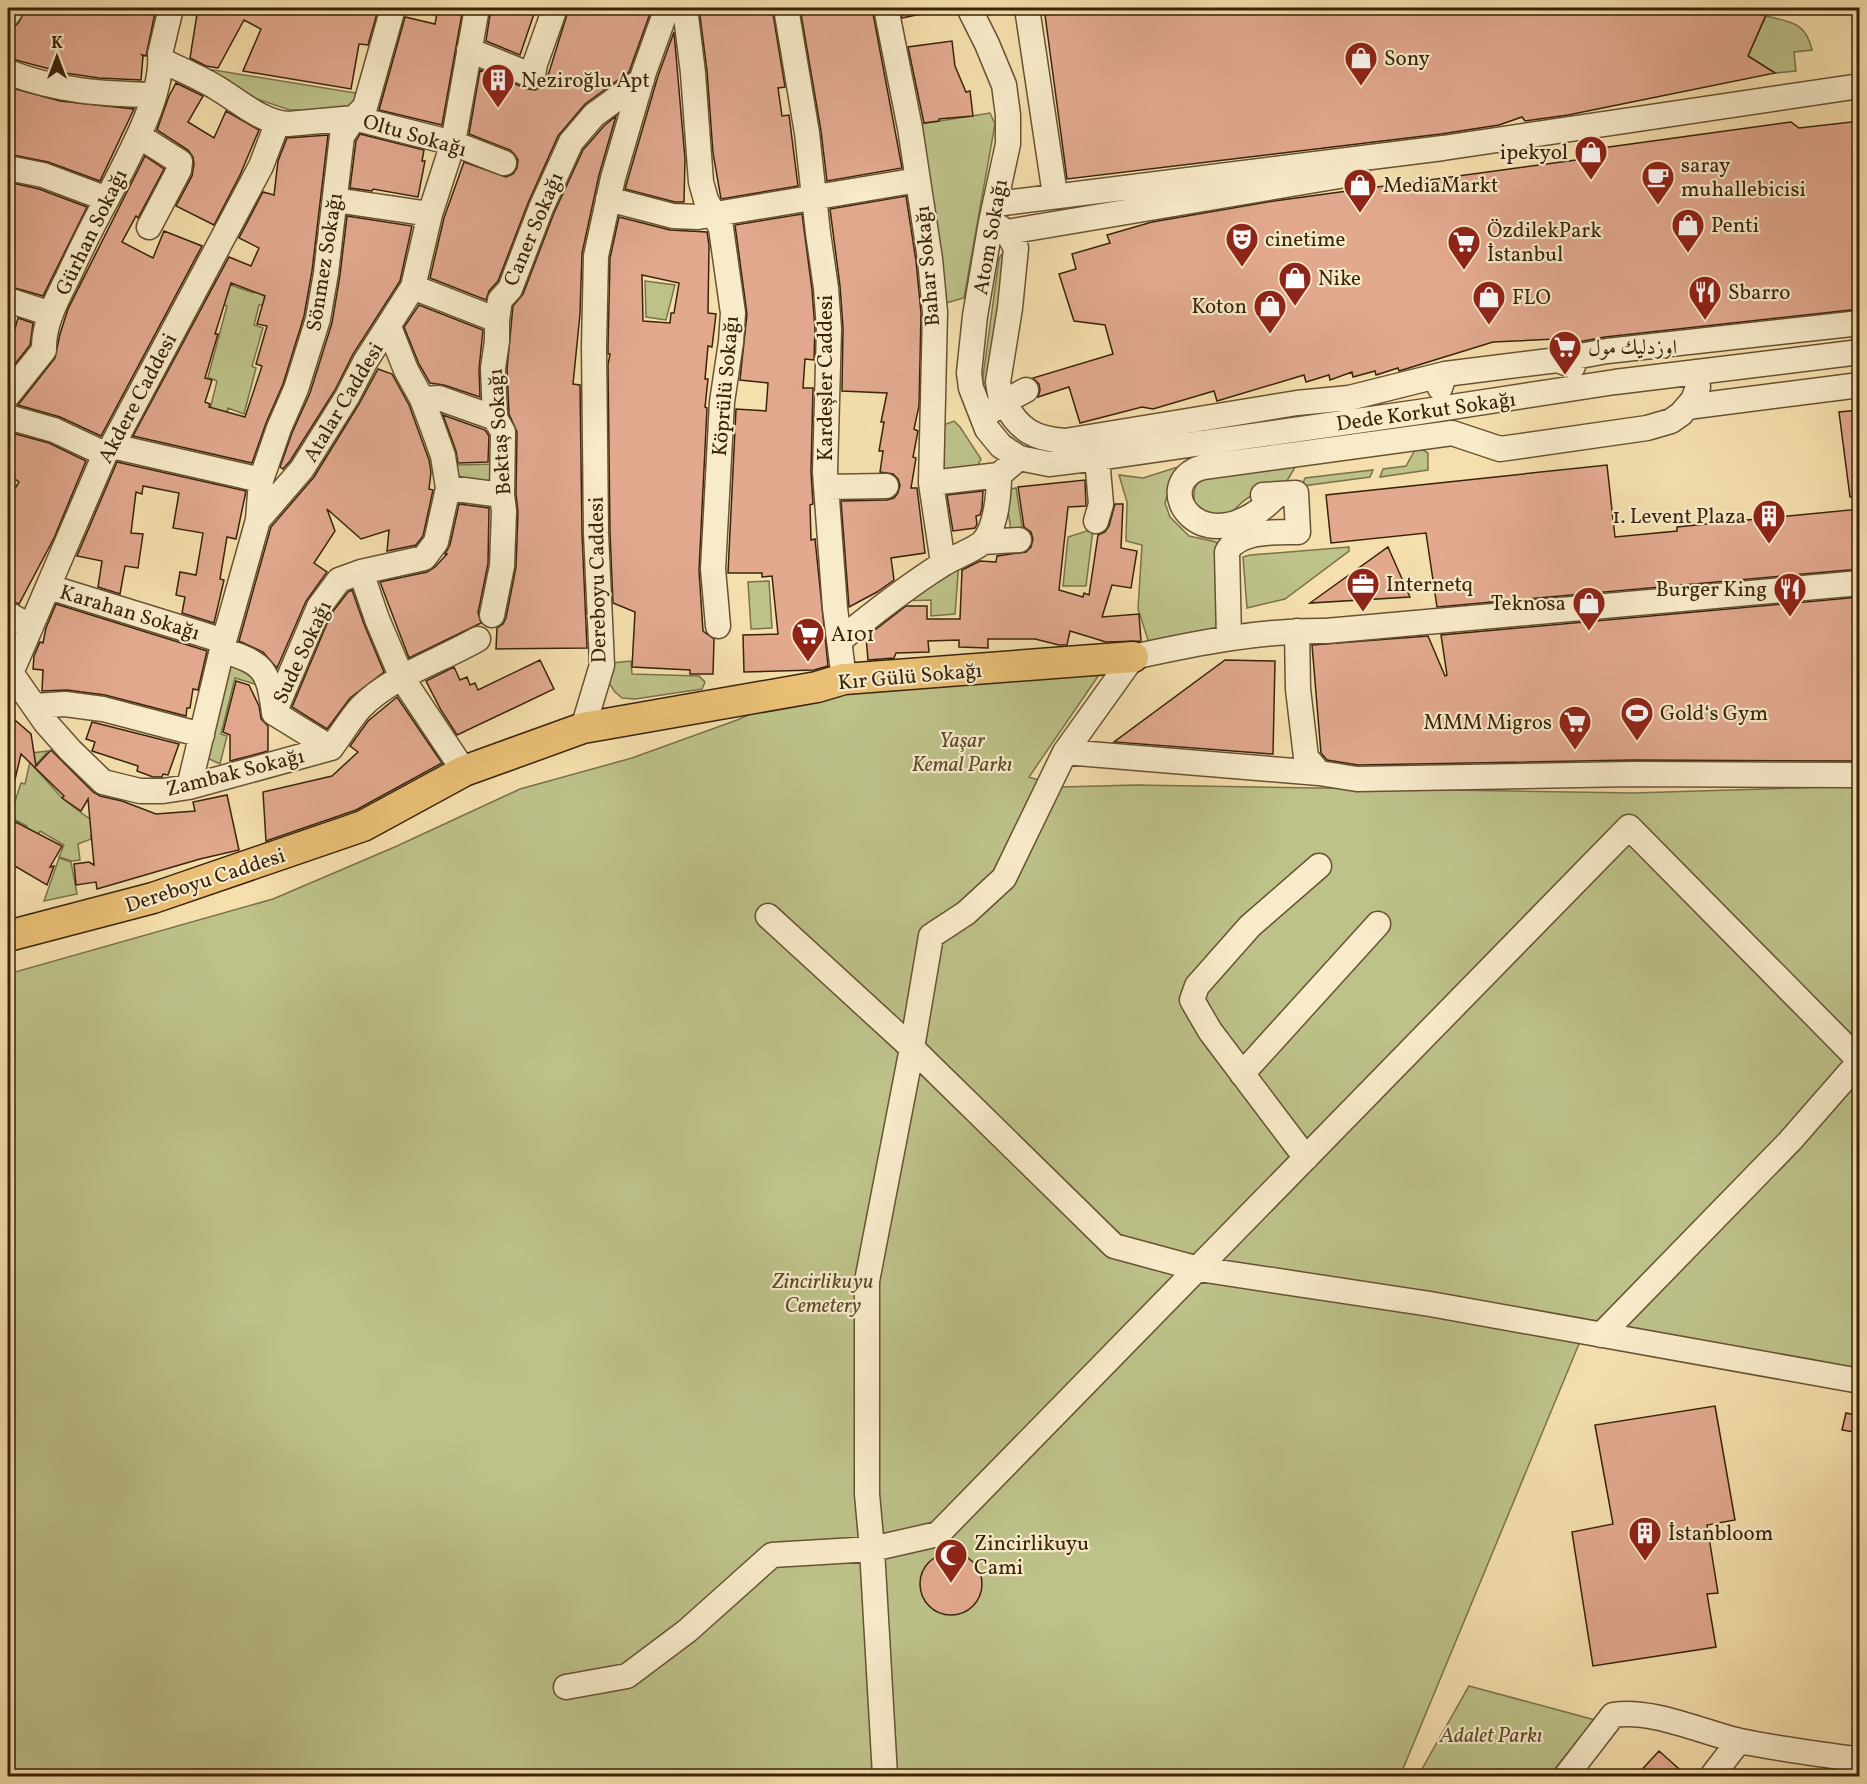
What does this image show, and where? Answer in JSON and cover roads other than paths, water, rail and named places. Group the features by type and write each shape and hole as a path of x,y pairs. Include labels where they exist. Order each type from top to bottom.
{"main road":[{"name":"Kır Gülü Sokağı","path":"583,728 817,687 844,679 1133,657"},
{"name":"Dereboyu Caddesi","path":"8,936 153,898 353,830 464,771 583,728"}],"street":[{"name":"Gürhan Sokağı","path":"8,395 44,350 43,337 51,314 139,136 154,95 161,60 160,54 171,8"},
{"name":"Gürhan Sokağı","path":"161,60 171,54 181,8"},
{"name":"Sönmez Sokağı","path":"258,520 261,480 279,428 296,389 318,319 326,273 342,136 365,107 393,8"},
{"name":"Atalar Caddesi","path":"189,787 202,735 217,643 258,520 302,470 347,397 365,362 413,287 430,214 453,143 477,8"},
{"path":"469,50 533,76 555,8"},
{"name":"Dereboyu Caddesi","path":"583,728 602,664 597,580 594,347 596,256 608,199 642,80 668,8"},
{"name":"Köprülü Sokağı","path":"685,8 693,73 700,182 721,228 733,313 722,402 713,569 718,626"},
{"name":"Kardeşler Caddesi","path":"786,8 807,133 829,329 825,472 844,679"},
{"name":"Bahar Sokağı","path":"886,8 918,180 930,259 935,312 931,483 943,563"},
{"name":"Atom Sokağı","path":"969,8 1004,85 1008,144 998,219 975,316 969,373 971,388 987,429 1001,446 1018,458"},
{"path":"1027,8 1055,195"},
{"path":"161,60 215,86 262,117 277,124"},
{"path":"8,72 54,86 93,93 154,95"},
{"name":"Caner Sokağı","path":"497,321 500,300 510,289 540,208 571,142 594,115 642,80"},
{"path":"998,219 1055,195 1443,148 1860,86"},
{"path":"998,219 1860,100"},
{"name":"Oltu Sokağı","path":"277,124 354,118 453,143 504,163"},
{"name":"Akdere Caddesi","path":"9,675 109,450 261,166 277,124"},
{"path":"139,136 180,162 179,170 149,227"},
{"path":"8,168 43,175 106,199"},
{"path":"608,199 673,216 698,217 918,180"},
{"path":"335,200 430,214"},
{"path":"998,219 1016,248 1010,308 998,382 1000,394 1011,415 1029,432 1046,440 1065,441 1297,403 1349,398 1444,374 1558,360 1607,351 1860,323"},
{"path":"413,287 497,321"},
{"path":"8,300 51,314"},
{"name":"Bektaş Sokağı","path":"492,615 502,566 504,511 503,432 495,418 493,368 497,321"},
{"path":"389,327 406,370 422,399 442,456 448,488 502,495"},
{"path":"1558,360 1560,354 1606,347 1606,343"},
{"name":"Dede Korkut Sokağı","path":"1018,458 1049,464 1615,382 1860,352"},
{"path":"1558,360 1615,382"},
{"path":"1235,637 1238,552 1244,547 1301,544 1296,493 1263,495 1241,508 1231,524 1219,528 1209,527 1197,522 1186,513 1181,500 1180,489 1184,480 1194,470 1452,433 1500,449 1647,428 1671,422 1687,407 1693,400 1698,387 1696,372"},
{"path":"1419,412 1440,389 1444,374"},
{"path":"1687,407 1860,386"},
{"path":"982,417 1026,390"},
{"path":"422,399 439,398 495,418"},
{"path":"8,417 54,430 109,450 261,480"},
{"path":"1259,434 1262,459"},
{"path":"931,483 999,475 1018,458"},
{"path":"1096,458 1101,504 1096,520"},
{"path":"983,542 994,520 999,475"},
{"path":"826,487 886,486"},
{"name":"Sude Sokağı","path":"274,713 319,607 339,580 361,572 424,558 431,552 436,542 448,488"},
{"path":"839,641 886,603 943,563 983,542 1018,540"},
{"path":"361,572 377,619 402,678 464,771"},
{"path":"885,1776 867,1494 867,1281 931,936 966,913 1004,878 1065,752 1133,657 1235,637 1297,631 1326,631 1860,582"},
{"name":"Karahan Sokağı","path":"49,587 217,643 247,658 268,677 274,713"},
{"path":"8,614 31,627"},
{"path":"1297,631 1298,689 1306,757 1319,773"},
{"path":"274,713 331,748 362,706 402,678 478,639"},
{"name":"Zambak Sokağı","path":"9,675 69,750 104,783 140,791 163,791 189,787 331,748"},
{"path":"34,706 65,704 104,709 202,735"},
{"path":"1065,752 1319,773 1357,779 1633,774 1860,775"},
{"path":"566,1687 627,1676 687,1631 772,1555 872,1549 938,1534 1629,827 1860,1061 1790,1141 1601,1335"},
{"path":"1306,1158 1210,1031 1192,1000 1197,986 1250,927 1319,866"},
{"path":"768,916 912,1048 1114,1246 1199,1269 1431,1304 1860,1382"},
{"path":"1242,1074 1378,924"},
{"path":"1566,1776 1613,1714 1625,1713 1645,1716 1739,1741 1860,1760"},
{"path":"1712,1776 1739,1741"}],"place":[{"name":"Sony","path":"1361,87"},
{"name":"Neziroğlu Apt","path":"498,109"},
{"name":"ipekyol","path":"1591,181"},
{"name":"saray muhallebicisi","path":"1658,206"},
{"name":"MediaMarkt","path":"1360,214"},
{"name":"Penti","path":"1688,254"},
{"name":"cinetime","path":"1242,268"},
{"name":"ÖzdilekPark İstanbul","path":"1464,271"},
{"name":"Nike","path":"1295,307"},
{"name":"Sbarro","path":"1705,321"},
{"name":"FLO","path":"1489,326"},
{"name":"Koton","path":"1270,335"},
{"name":"اوزدليك مول","path":"1565,376"},
{"name":"1. Levent Plaza","path":"1769,545"},
{"name":"Internetq","path":"1363,613"},
{"name":"Burger King","path":"1790,618"},
{"name":"Teknosa","path":"1589,632"},
{"name":"A101","path":"808,663"},
{"name":"Gold‘s Gym","path":"1637,742"},
{"name":"MMM Migros","path":"1575,751"},
{"name":"İstanbloom","path":"1645,1562"},
{"name":"Zincirlikuyu Cami","path":"951,1584"}],"park label":[{"name":"Yaşar Kemal Parkı","path":"962,752"},
{"name":"Zincirlikuyu Cemetery","path":"823,1293"},
{"name":"Adalet Parkı","path":"1491,1735"}]}
